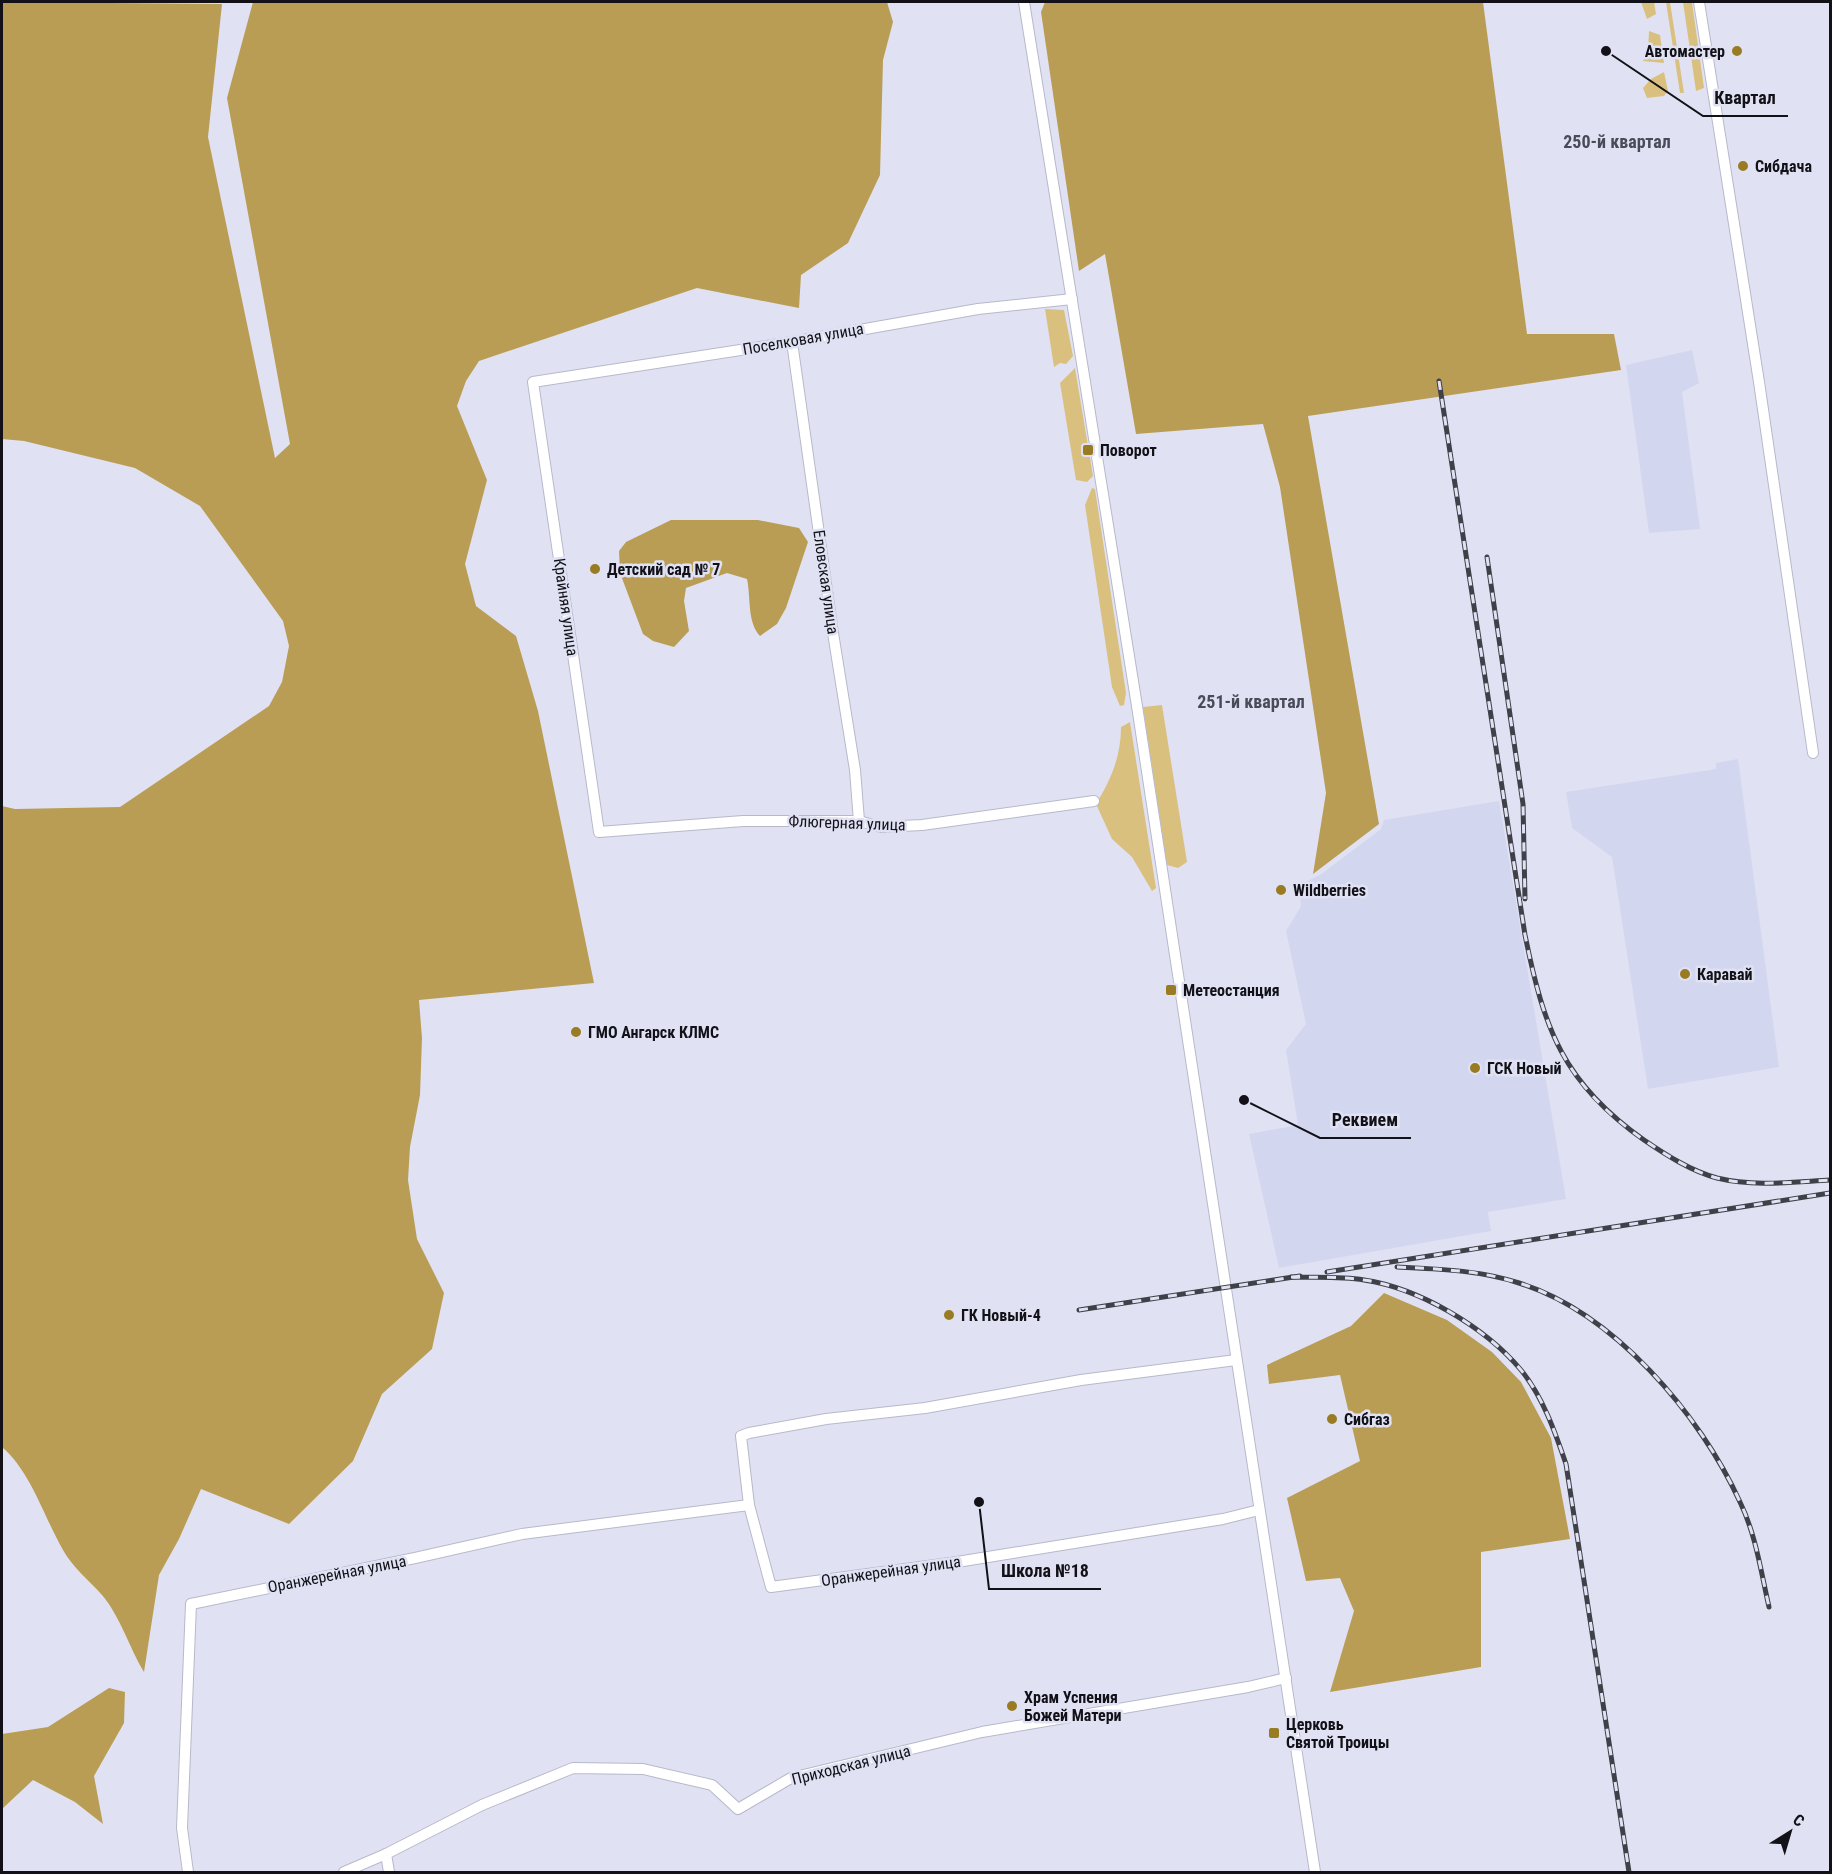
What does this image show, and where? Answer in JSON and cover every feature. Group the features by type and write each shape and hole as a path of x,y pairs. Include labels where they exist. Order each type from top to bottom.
{"street":[{"path":"1024,2 1315,1872"},
{"path":"1699,2 1759,382 1813,753"},
{"name":"Поселковая улица","path":"533,382 792,342 978,309 1072,299"},
{"name":"Еловская улица","path":"792,342 833,633 855,770 859,821"},
{"name":"Крайняя улица","path":"533,382 599,832"},
{"name":"Флюгерная улица","path":"599,832 743,820 859,821 881,827 922,825 1094,801"},
{"path":"749,1505 741,1436 826,1419 936,1406 1081,1380 1236,1360"},
{"name":"Оранжерейная улица","path":"188,1872 182,1828 191,1604 522,1534 749,1505 771,1587 957,1562 1223,1519 1259,1510"},
{"name":"Приходская улица","path":"344,1872 386,1854 482,1805 573,1768 643,1769 712,1785 738,1809 791,1778 948,1740 1248,1687 1286,1678"},
{"path":"386,1854 389,1872"}],"shaded area":[{"path":"2,2 222,4 208,137 275,458 290,444 227,98 253,2 887,2 893,22 883,60 880,175 848,243 801,275 799,308 697,288 479,361 466,381 457,406 487,480 465,564 476,606 516,636 538,711 594,983 419,1000 422,1038 420,1095 410,1147 408,1180 417,1239 444,1293 432,1349 382,1394 353,1461 289,1524 201,1489 179,1539 159,1575 144,1672 108,1603 67,1556 29,1482 12,1457 2,1447 2,806 15,809 120,807 269,706 282,682 289,646 283,621 200,506 135,468 24,441 2,439"},
{"path":"1045,2 1483,2 1527,334 1614,334 1621,370 1308,416 1379,824 1313,874 1326,793 1280,487 1263,424 1136,434 1105,254 1079,271 1041,12"},
{"path":"1641,2 1654,2 1656,14 1647,19"},
{"path":"1666,2 1670,2 1684,93 1680,93"},
{"path":"1683,2 1692,2 1704,88 1696,91"},
{"path":"1649,31 1660,35 1664,63 1643,61 1648,50"},
{"path":"1664,72 1668,91 1664,96 1647,98 1643,88 1651,79"},
{"path":"1045,309 1064,310 1073,356 1066,364 1060,363 1054,367"},
{"path":"1692,350 1699,383 1682,392 1700,529 1649,533 1626,365"},
{"path":"1075,368 1093,476 1087,482 1076,480 1060,383"},
{"path":"1092,488 1095,489 1126,693 1124,705 1120,706 1112,687 1085,505"},
{"path":"671,520 758,520 799,528 808,542 786,608 777,624 760,636 751,617 747,579 727,573 686,588 684,601 689,631 674,647 653,641 643,634 620,573 619,551 626,542"},
{"path":"1162,705 1187,862 1178,868 1167,865 1143,707"},
{"path":"1130,722 1156,888 1152,891 1132,857 1112,839 1096,804 1114,767 1121,738 1121,727"},
{"name":"Каравай","path":"1738,759 1779,1067 1648,1089 1612,857 1572,828 1566,792 1716,769 1716,763"},
{"path":"1499,801 1566,1199 1488,1212 1491,1231 1279,1268 1249,1134 1298,1125 1286,1050 1306,1024 1286,931 1301,906 1299,885 1320,875 1381,829 1384,820"},
{"path":"1384,1293 1447,1320 1492,1352 1521,1382 1551,1438 1570,1539 1481,1552 1481,1667 1330,1692 1354,1611 1340,1578 1306,1581 1287,1498 1360,1461 1340,1375 1269,1384 1267,1365 1351,1326"},
{"path":"109,1688 125,1692 124,1723 94,1776 103,1824 75,1802 33,1780 2,1809 2,1734 48,1727"}],"railway":[{"path":"1439,381 1525,935 1540,999 1561,1051 1576,1075 1616,1119 1652,1146 1688,1167 1731,1181 1774,1183 1830,1180"},
{"path":"1487,557 1523,804 1525,899"},
{"path":"1327,1272 1830,1193"},
{"path":"1397,1267 1474,1273 1519,1283 1554,1297 1588,1317 1620,1342 1650,1370 1677,1402 1702,1435 1723,1469 1746,1515 1758,1554 1769,1607"},
{"path":"1079,1310 1300,1276"},
{"path":"1291,1277 1364,1280 1407,1291 1450,1312 1489,1339 1521,1370 1536,1392 1553,1427 1566,1464 1629,1872"}],"place":[{"name":"Квартал","path":"1606,51"},
{"name":"Автомастер","path":"1737,51"},
{"name":"Сибдача","path":"1743,166"},
{"name":"Поворот","path":"1088,450"},
{"name":"Детский сад № 7","path":"595,569"},
{"name":"Wildberries","path":"1281,890"},
{"name":"Каравай","path":"1685,974"},
{"name":"Метеостанция","path":"1171,990"},
{"name":"ГМО Ангарск КЛМС","path":"576,1032"},
{"name":"ГСК Новый","path":"1475,1068"},
{"name":"Реквием","path":"1244,1100"},
{"name":"ГК Новый-4","path":"949,1315"},
{"name":"Сибгаз","path":"1332,1419"},
{"name":"Школа №18","path":"979,1502"},
{"name":"Храм Успения Божей Матери","path":"1012,1706"},
{"name":"Церковь Святой Троицы","path":"1274,1733"}],"district":[{"name":"250-й квартал","path":"1617,141"},
{"name":"251-й квартал","path":"1251,701"}]}
